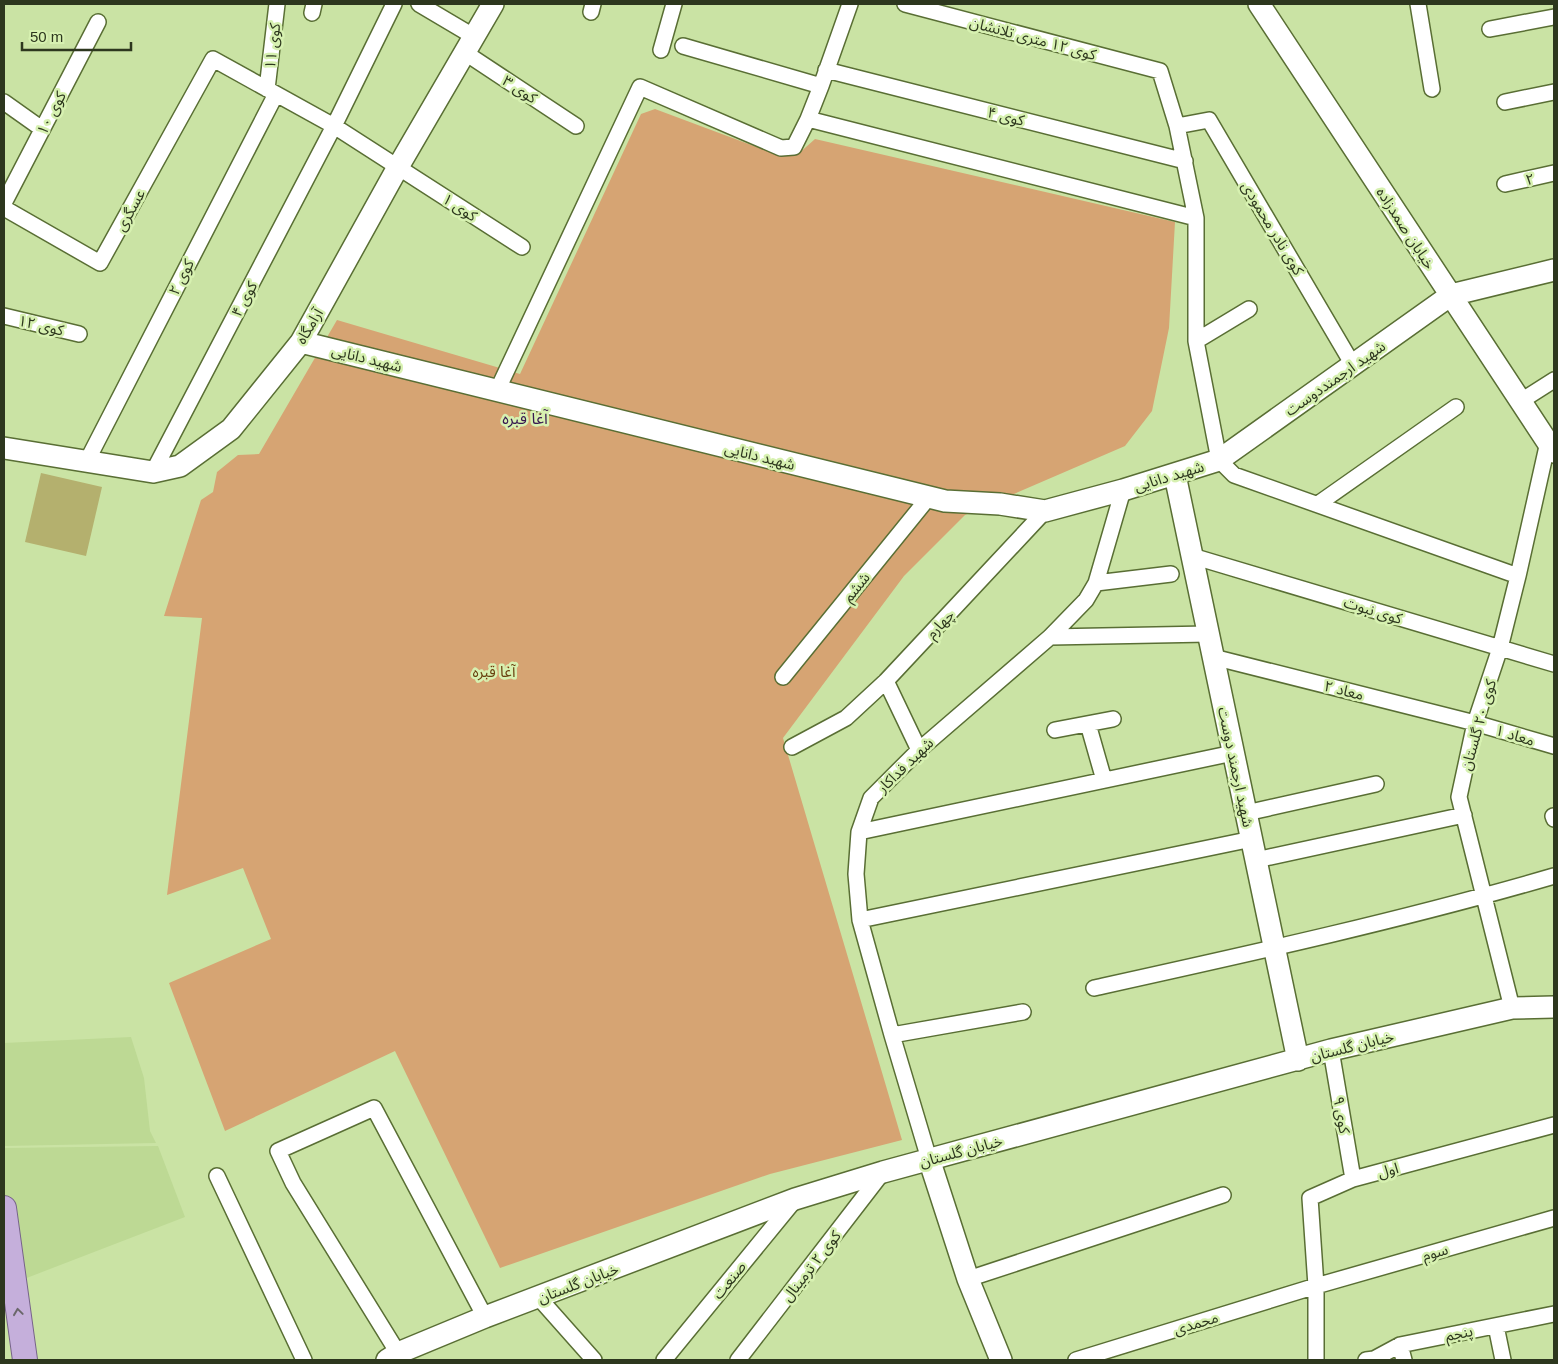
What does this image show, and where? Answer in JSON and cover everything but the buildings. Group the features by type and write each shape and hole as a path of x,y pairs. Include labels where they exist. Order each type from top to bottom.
{"main road":[{"name":"آرامگاه","path":"4,448 153,472 180,466 231,428 301,342 398,167 492,4"},
{"name":"خیابان صمدزاده","path":"1259,4 1551,447"},
{"path":"1451,295 1554,270"},
{"name":"شهید ارجمنددوست","path":"1220,460 1451,295"},
{"name":"شهید دانایی","path":"301,342 944,501 1000,504 1046,511 1175,475 1220,460"},
{"name":"شهید ارجمند دوست","path":"1175,475 1298,1060"},
{"name":"خیابان گلستان","path":"393,1357 485,1317 795,1200 883,1172 1331,1050 1512,1008 1554,1007"},
{"path":"929,1159 968,1279 1000,1360"},
{"path":"4,1208 25,1360"}],"street":[{"name":"کوی ۱۱","path":"271,91 277,4"},
{"name":"کوی ۴","path":"153,472 334,126 394,4"},
{"name":"کوی ۳","path":"419,4 576,126"},
{"path":"661,50 674,4"},
{"path":"497,391 640,88 781,148 794,146 808,119 850,4"},
{"name":"کوی ۱۲ متری تلانشان","path":"906,4 1160,71 1177,126"},
{"path":"1418,4 1432,89"},
{"path":"1490,29 1554,17"},
{"name":"کوی ۱۰","path":"4,203 98,22"},
{"path":"683,46 821,86"},
{"name":"کوی ۱","path":"213,59 334,126 522,246"},
{"name":"عسگری","path":"4,208 100,263 213,59"},
{"name":"کوی ۴","path":"826,70 1185,161"},
{"name":"کوی ۲","path":"87,461 271,91"},
{"path":"1505,102 1554,92"},
{"path":"4,102 42,129"},
{"path":"808,119 1196,218"},
{"name":"کوی نادر محمودی","path":"1177,126 1209,120 1353,365"},
{"path":"1177,126 1196,218 1196,341 1220,460 1234,475 1518,576"},
{"name":"۲","path":"1505,184 1554,173"},
{"path":"1196,341 1249,310"},
{"name":"کوی ۱۲","path":"4,316 79,334"},
{"path":"1520,400 1554,380"},
{"path":"1318,504 1456,407"},
{"name":"کوی ۲۰ گلستان","path":"1512,1008 1458,797 1475,723 1500,648 1551,447"},
{"name":"شهید فداکار","path":"929,1159 860,920 856,874 858,832 871,798 919,750 1050,637 1086,600 1096,582 1123,490"},
{"name":"ششم","path":"783,678 929,497"},
{"name":"چهارم","path":"792,747 846,718 886,681 1046,511"},
{"name":"کوی نبوت","path":"1192,556 1554,664"},
{"path":"1096,582 1171,574"},
{"path":"1050,637 1208,634"},
{"name":"معاد ۲","path":"1213,658 1475,723"},
{"path":"886,681 919,750"},
{"path":"1055,730 1113,719"},
{"name":"معاد ۱","path":"1475,723 1554,746"},
{"path":"1088,724 1104,780"},
{"path":"858,832 1233,753"},
{"path":"1246,813 1376,784"},
{"path":"1256,860 1464,815"},
{"path":"860,920 1252,839"},
{"path":"1094,988 1274,948 1484,896 1554,876"},
{"path":"892,1035 1023,1012"},
{"name":"کوی ۹","path":"1331,1050 1353,1180"},
{"path":"393,1357 294,1183 278,1150 374,1108 485,1317"},
{"name":"اول","path":"1316,1286 1310,1198 1353,1180 1554,1125"},
{"name":"کوی ۲ ترمینال","path":"738,1360 883,1172"},
{"path":"217,1176 304,1360"},
{"path":"968,1279 1223,1195"},
{"name":"صنعت","path":"664,1360 795,1200"},
{"name":"سوم","path":"1316,1286 1554,1218"},
{"path":"1316,1286 1316,1360"},
{"name":"محمدی","path":"1076,1360 1316,1286"},
{"path":"539,1298 594,1360"},
{"name":"پنجم","path":"1371,1360 1400,1345 1554,1314"},
{"path":"1496,1326 1502,1360"},
{"path":"1400,1345 1404,1360"}],"shaded area":[{"path":"131,1037 144,1078 150,1131 156,1143 4,1146 4,1043"},
{"path":"158,1146 185,1217 11,1284 4,1228 4,1148"}],"green space":[{"name":"آغا قبره","path":"655,109 773,153 797,155 815,139 1175,222 1169,328 1152,411 1125,446 965,515 904,576 783,738 902,1140 770,1174 500,1268 395,1051 225,1131 169,983 271,939 243,868 167,895 202,618 164,616 201,500 213,492 217,472 238,455 259,454 337,320 520,374 641,114"}],"district":[{"name":"آغا قبره","path":"525,418"}]}
